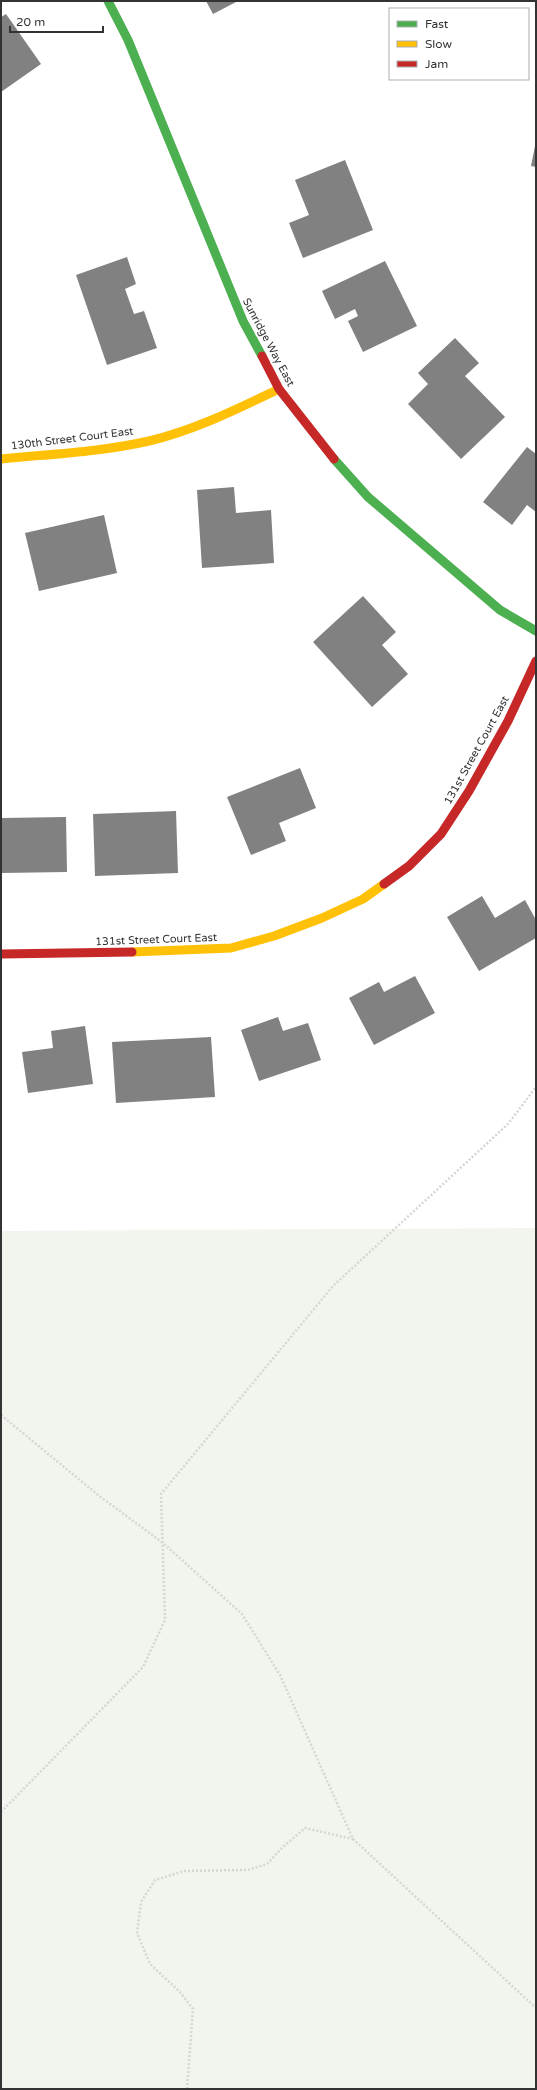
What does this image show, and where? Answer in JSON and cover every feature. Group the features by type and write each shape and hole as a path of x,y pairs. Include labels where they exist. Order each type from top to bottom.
{"street":[{"name":"Sunridge Way East","path":"108,1 128,40 243,321 279,389 340,467 368,497 500,610 536,631"},
{"name":"130th Street Court East","path":"1,459 128,445 166,436 214,420 279,389"},
{"name":"131st Street Court East","path":"1,954 167,952 231,948 274,936 322,918 363,899 409,866 441,834 469,790 508,720 536,661"}],"path":[{"path":"1,1812 143,1667 165,1620 161,1494 333,1286 508,1124 536,1087"},
{"path":"1,1416 98,1495 163,1542 242,1614 280,1675 353,1839 536,2008"},
{"path":"187,2089 193,2009 180,1992 150,1964 137,1933 141,1902 155,1880 184,1871 248,1870 267,1864 284,1846 305,1828 353,1839"}],"shaded area":[{"path":"536,1228 536,2089 1,2089 1,1231"}],"building":[{"path":"206,1 238,1 213,14"},
{"path":"6,14 41,64 1,92 1,17"},
{"path":"536,146 536,167 531,166"},
{"path":"345,160 373,230 303,258 289,223 309,215 295,180"},
{"path":"127,257 136,284 125,289 134,314 144,311 157,348 107,365 76,275"},
{"path":"385,261 417,326 363,352 348,321 358,316 355,309 335,319 322,291"},
{"path":"455,338 479,363 465,376 505,417 461,459 408,404 428,384 418,373"},
{"path":"527,447 536,454 536,512 527,505 512,525 483,502"},
{"path":"234,487 236,513 271,510 274,563 202,568 197,490"},
{"path":"104,515 117,573 39,591 25,533"},
{"path":"363,596 396,632 382,645 408,674 372,707 313,642"},
{"path":"300,768 316,808 279,823 286,841 251,855 227,797"},
{"path":"176,811 178,873 95,876 93,814"},
{"path":"66,817 67,872 1,873 1,818"},
{"path":"482,896 495,918 525,900 536,920 536,938 479,971 447,917"},
{"path":"415,976 435,1013 374,1045 349,998 379,982 384,992"},
{"path":"278,1017 283,1031 308,1023 321,1060 259,1081 241,1030"},
{"path":"85,1026 93,1084 28,1093 22,1052 53,1048 51,1031"},
{"path":"211,1037 215,1097 116,1103 112,1042"}],"traffic: fast":[{"path":"108,1 128,40 243,321 262,356"},
{"path":"334,459 368,497 500,610 536,631"}],"traffic: slow":[{"path":"1,459 94,450 149,441 199,425 279,389"},
{"path":"132,952 231,948 274,936 322,918 363,899 384,884"}],"traffic: jam":[{"path":"262,356 279,389 334,459"},
{"path":"384,884 409,866 441,834 469,791 508,721 536,661"},
{"path":"1,954 132,952"}]}
